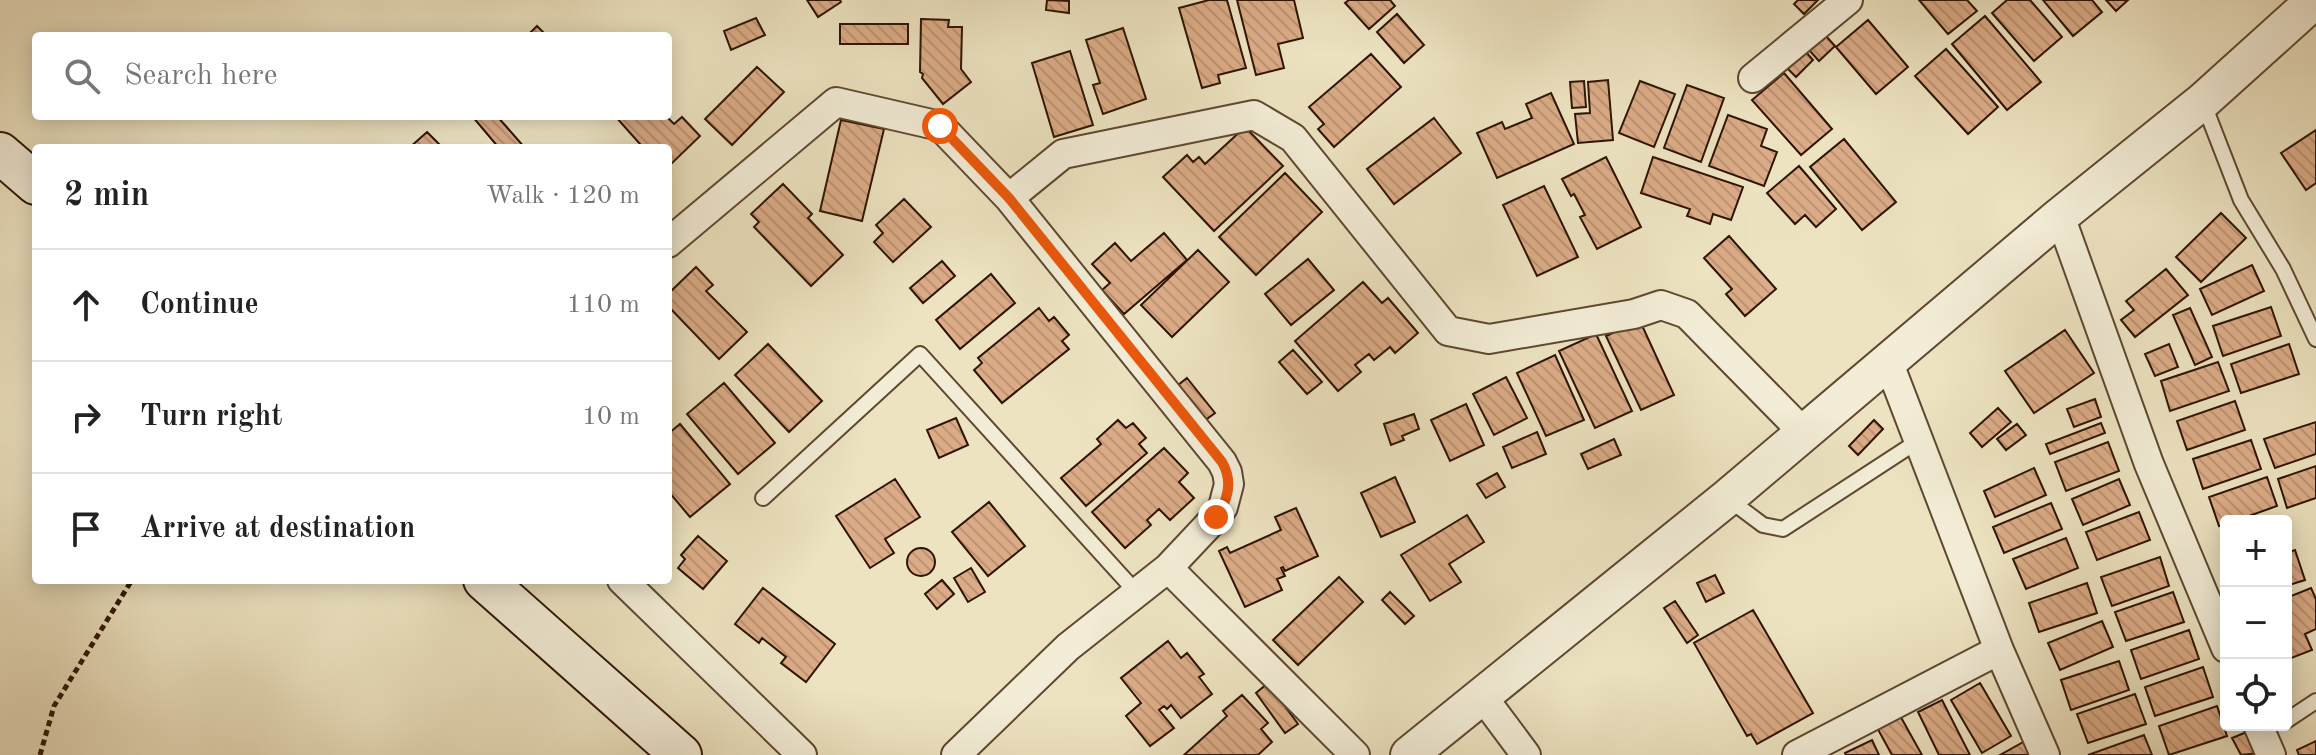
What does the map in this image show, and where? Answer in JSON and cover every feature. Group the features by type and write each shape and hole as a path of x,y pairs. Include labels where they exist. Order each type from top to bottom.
{"main road":[{"path":"0,153 32,181"},
{"path":"489,584 681,755"}],"street":[{"path":"1753,78 1848,0"},
{"path":"1409,755 1727,498 2060,216 2203,101 2315,0"},
{"path":"672,240 836,102 940,126 1009,198 1222,462 1229,484 1223,507 1168,568 1068,647 956,755"},
{"path":"1009,198 1063,154 1254,115 1293,138 1448,331 1489,339 1634,314 1661,305 1687,314 1803,432"},
{"path":"2060,216 2149,464 2220,634"},
{"path":"1888,361 1999,650 2045,755"},
{"path":"1168,568 1355,755"},
{"path":"626,584 802,755"},
{"path":"1797,755 1999,650"},
{"path":"1482,696 1526,755"}],"lane":[{"path":"2203,101 2241,200 2283,269 2316,339"},
{"path":"763,498 920,354 1137,593"},
{"path":"1727,498 1763,525 1783,529 1918,441"},
{"path":"2272,732 2316,701"}],"path":[{"path":"40,755 54,706 130,584"}],"building":[{"path":"807,0 840,0 841,2 818,17"},
{"path":"1047,0 1069,1 1069,13 1046,10"},
{"path":"1209,0 1227,0 1246,68 1218,75 1220,83 1202,88 1179,8"},
{"path":"1237,0 1294,0 1303,38 1278,44 1284,68 1256,75"},
{"path":"1349,0 1390,0 1395,6 1369,29 1345,3"},
{"path":"1798,0 1818,0 1804,14 1794,4"},
{"path":"1919,0 1967,0 1977,11 1948,34"},
{"path":"2007,0 2030,0 2062,37 2034,61 1992,13"},
{"path":"2043,0 2092,0 2102,12 2073,36"},
{"path":"2106,0 2128,0 2116,11"},
{"path":"1397,14 1424,45 1404,63 1377,32"},
{"path":"1985,16 2041,82 2007,110 1952,44"},
{"path":"756,18 765,35 731,50 724,31"},
{"path":"921,19 949,20 948,27 962,27 961,69 971,82 943,104 920,72"},
{"path":"1868,20 1908,67 1876,94 1836,47"},
{"path":"840,24 908,24 908,44 840,44"},
{"path":"1123,28 1146,99 1103,114 1093,85 1100,83 1086,40"},
{"path":"1825,35 1835,46 1819,61 1809,50"},
{"path":"1946,49 1998,107 1968,134 1915,76"},
{"path":"1070,51 1093,125 1054,137 1032,63"},
{"path":"1805,51 1813,60 1796,77 1787,68"},
{"path":"1371,54 1401,87 1334,147 1318,129 1324,124 1309,107"},
{"path":"757,67 784,92 732,145 705,119"},
{"path":"1784,73 1832,129 1801,155 1752,100"},
{"path":"1608,80 1613,140 1578,143 1575,114 1590,113 1588,82"},
{"path":"1584,81 1586,107 1572,108 1570,82"},
{"path":"1640,81 1675,94 1654,147 1619,133"},
{"path":"1687,85 1724,98 1701,162 1664,148"},
{"path":"1551,93 1574,144 1497,178 1477,133 1502,122 1505,129 1532,118 1526,104"},
{"path":"1728,115 1767,129 1761,146 1777,152 1764,186 1709,166"},
{"path":"682,117 700,136 672,163 672,144 640,144 619,120 670,120 674,124"},
{"path":"1434,118 1461,153 1394,204 1367,169"},
{"path":"475,120 500,120 522,144 496,144"},
{"path":"841,120 884,129 862,221 820,211"},
{"path":"1245,127 1283,166 1214,231 1163,177 1187,155 1193,162 1199,157 1205,164"},
{"path":"2316,130 2316,183 2306,190 2281,153"},
{"path":"427,132 439,144 414,144"},
{"path":"1844,139 1896,202 1862,230 1810,167"},
{"path":"1606,157 1641,227 1597,249 1580,217 1585,215 1562,179"},
{"path":"1653,157 1743,187 1731,220 1713,214 1710,224 1687,216 1690,209 1641,193"},
{"path":"1799,166 1836,209 1816,227 1805,215 1795,224 1767,193"},
{"path":"1285,173 1322,212 1256,275 1219,237"},
{"path":"783,184 812,214 808,218 843,255 811,286 754,227 759,222 751,214"},
{"path":"1544,186 1578,257 1537,276 1503,205"},
{"path":"904,199 931,227 893,262 874,242 883,233 876,225"},
{"path":"2221,213 2246,238 2201,282 2176,257"},
{"path":"1164,233 1187,260 1124,314 1102,290 1110,283 1092,264 1115,243 1131,261"},
{"path":"1729,236 1776,289 1745,316 1726,294 1732,289 1704,258"},
{"path":"1198,250 1229,282 1172,337 1141,305"},
{"path":"1308,259 1334,290 1291,325 1265,294"},
{"path":"942,261 955,276 923,303 910,288"},
{"path":"2252,265 2264,291 2212,315 2200,289"},
{"path":"696,267 713,285 706,291 747,332 719,359 672,310 672,290"},
{"path":"2166,269 2188,295 2135,337 2121,320 2134,310 2126,301"},
{"path":"991,274 1015,303 960,349 936,320"},
{"path":"1363,282 1382,303 1388,298 1418,333 1395,353 1390,347 1374,360 1369,354 1355,365 1361,372 1338,391 1295,341"},
{"path":"2271,307 2281,336 2223,356 2213,326"},
{"path":"1039,308 1049,321 1054,317 1069,335 1062,341 1069,349 1002,403 974,370 982,363 978,358"},
{"path":"2190,308 2212,357 2195,365 2173,315"},
{"path":"1640,321 1674,395 1641,410 1606,336"},
{"path":"2065,330 2094,373 2034,413 2005,371"},
{"path":"1596,334 1632,411 1595,428 1559,351"},
{"path":"768,344 822,401 789,432 735,375"},
{"path":"2169,344 2178,367 2155,376 2145,354"},
{"path":"2289,344 2299,374 2241,393 2231,364"},
{"path":"1293,350 1322,382 1307,394 1279,362"},
{"path":"1555,355 1584,420 1546,436 1517,373"},
{"path":"2218,362 2229,391 2170,411 2161,381"},
{"path":"1506,377 1527,418 1494,435 1473,394"},
{"path":"1187,378 1215,413 1204,421 1177,386"},
{"path":"724,383 775,443 738,474 687,414"},
{"path":"2095,399 2101,417 2074,427 2067,409"},
{"path":"2235,401 2245,430 2187,450 2177,421"},
{"path":"1466,404 1484,445 1450,461 1431,420"},
{"path":"1998,408 2011,422 1982,447 1970,433"},
{"path":"1414,414 1419,429 1391,445 1384,424"},
{"path":"956,418 968,445 939,458 927,430"},
{"path":"1118,420 1126,428 1133,423 1146,438 1139,444 1147,453 1086,506 1061,478 1101,444 1097,439"},
{"path":"1874,420 1883,429 1858,455 1849,446"},
{"path":"2316,422 2316,454 2275,468 2264,439"},
{"path":"2101,423 2105,433 2050,454 2046,444"},
{"path":"680,424 730,484 690,517 672,496 672,431"},
{"path":"2017,424 2026,435 2006,450 1997,439"},
{"path":"1537,432 1546,454 1512,468 1503,447"},
{"path":"1614,439 1621,455 1588,469 1581,454"},
{"path":"2251,440 2261,469 2203,489 2193,459"},
{"path":"2108,442 2119,471 2066,491 2055,462"},
{"path":"1164,448 1188,473 1179,482 1194,498 1170,520 1159,509 1147,520 1151,525 1125,548 1092,512"},
{"path":"2316,466 2316,498 2287,508 2278,479"},
{"path":"2034,468 2046,495 1995,517 1984,491"},
{"path":"1497,473 1505,487 1486,498 1477,484"},
{"path":"1395,477 1415,522 1381,537 1361,493"},
{"path":"2267,477 2277,506 2252,515 2220,515 2219,526 2209,497"},
{"path":"895,479 920,517 885,539 894,553 870,568 836,516"},
{"path":"2119,479 2130,505 2083,525 2072,499"},
{"path":"989,502 1025,546 988,576 952,532"},
{"path":"2051,503 2062,529 2004,553 1993,527"},
{"path":"1296,508 1318,556 1285,571 1281,568 1285,576 1277,579 1282,590 1245,607 1219,551 1227,547 1230,553 1281,530 1275,517"},
{"path":"2139,512 2150,540 2097,560 2086,532"},
{"path":"1467,515 1484,542 1449,564 1461,582 1430,601 1401,555"},
{"path":"698,536 727,561 703,589 678,568 685,559 681,555"},
{"path":"2066,538 2078,568 2026,589 2013,559"},
{"path":"921,548 931,552 935,562 931,572 921,576 911,572 907,562 911,552"},
{"path":"2295,550 2305,580 2292,584 2292,551"},
{"path":"2160,557 2169,586 2112,606 2101,577"},
{"path":"971,568 985,592 968,602 954,578"},
{"path":"1715,575 1724,593 1706,602 1697,583"},
{"path":"1339,577 1363,602 1298,665 1273,640"},
{"path":"942,580 954,594 937,609 925,594"},
{"path":"2087,583 2097,613 2039,632 2029,603"},
{"path":"763,588 835,644 806,682 781,663 786,657 762,638 759,643 735,624"},
{"path":"2311,588 2316,599 2316,629 2305,634 2312,650 2292,658 2292,596"},
{"path":"1390,592 1414,616 1405,624 1382,600"},
{"path":"2173,592 2184,622 2126,641 2115,612"},
{"path":"1675,601 1698,635 1687,643 1664,608"},
{"path":"1753,610 1813,713 1757,744 1751,734 1747,736 1694,643"},
{"path":"2102,621 2113,647 2060,670 2048,643"},
{"path":"2189,630 2199,659 2141,679 2131,650"},
{"path":"1168,641 1181,658 1187,653 1204,674 1199,677 1212,694 1181,718 1171,705 1159,710 1174,728 1150,746 1126,716 1141,703 1121,678"},
{"path":"2119,661 2129,690 2071,710 2061,680"},
{"path":"2203,667 2213,697 2155,716 2145,687"},
{"path":"1268,683 1298,724 1285,733 1256,693"},
{"path":"1980,683 2011,736 1982,753 1951,700"},
{"path":"2135,694 2146,724 2088,743 2077,714"},
{"path":"1242,695 1268,723 1261,729 1272,742 1258,755 1184,755 1227,716 1223,711"},
{"path":"1942,700 1970,755 1939,755 1918,712"},
{"path":"2217,706 2220,731 2225,731 2227,736 2169,755 2159,726"},
{"path":"1898,712 1922,755 1892,755 1875,724"},
{"path":"2249,731 2259,753 2241,755 2232,738"},
{"path":"2144,735 2152,755 2088,755"},
{"path":"1872,740 1879,755 1846,755 1845,753"},
{"path":"2025,741 2033,755 2000,755"},
{"path":"2316,741 2316,755 2299,755 2297,750"}],"route":[{"path":"940,126 1009,198 1222,462 1229,484 1223,507 1216,517"}]}
